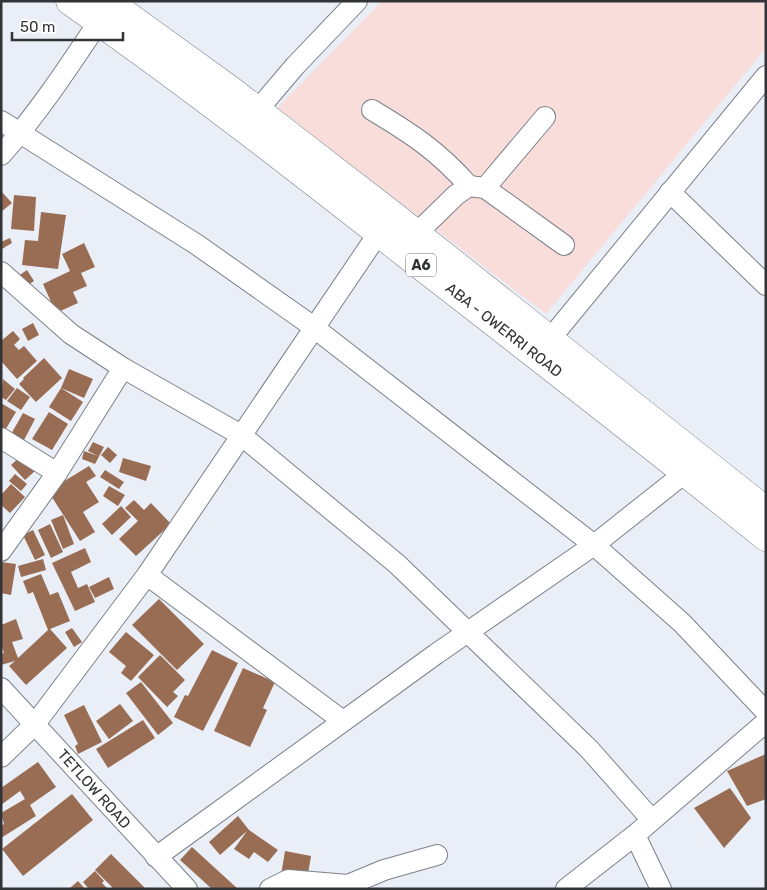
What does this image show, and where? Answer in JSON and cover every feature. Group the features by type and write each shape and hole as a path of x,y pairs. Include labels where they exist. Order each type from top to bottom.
{"highway":[{"name":"ABA - OWERRI ROAD","path":"70,1 106,9 250,119 384,223 766,537"},
{"name":"ABA - OWERRI ROAD","path":"384,223 416,234 766,511"}],"street":[{"path":"250,119 295,66 357,1"},
{"path":"1,155 20,133 73,62 106,9"},
{"path":"550,339 766,76"},
{"path":"372,110 419,138 477,187 564,245"},
{"path":"416,234 456,195 477,187 545,117"},
{"path":"1,121 196,244 315,328 594,545 682,623 766,712"},
{"path":"670,192 766,285"},
{"path":"1,758 35,724 147,575 384,223"},
{"path":"1,272 71,334 122,368 241,435 397,564 589,750 652,819"},
{"path":"1,551 57,473 122,368"},
{"path":"1,438 57,473"},
{"path":"156,857 343,721 594,545 686,472"},
{"path":"147,575 343,721"},
{"name":"TETLOW ROAD","path":"1,688 187,889"},
{"path":"566,889 635,835 766,722"},
{"path":"635,835 661,889"},
{"path":"270,889 288,880 348,885 384,870 437,855"}],"shaded area":[{"path":"382,1 766,1 766,48 546,314 277,108"}],"building":[{"path":"1,191 12,203 1,212"},
{"path":"14,195 36,197 34,231 11,229"},
{"path":"41,212 66,215 58,269 22,265 25,240 38,241"},
{"path":"10,238 12,243 2,249 1,242"},
{"path":"84,243 95,267 81,273 87,286 73,292 78,303 56,313 43,284 70,271 62,254"},
{"path":"27,270 34,281 24,288 17,277"},
{"path":"33,323 39,335 28,341 22,329"},
{"path":"13,331 20,339 14,345 19,350 24,346 37,361 17,379 1,361 1,341"},
{"path":"44,358 62,378 36,402 19,384"},
{"path":"69,369 93,379 84,398 61,388"},
{"path":"3,379 15,389 6,400 1,397"},
{"path":"17,388 30,397 21,410 7,401"},
{"path":"61,388 83,402 71,421 49,407"},
{"path":"1,403 16,412 4,432 1,431"},
{"path":"49,412 68,424 52,450 32,439"},
{"path":"23,413 35,419 23,442 10,436"},
{"path":"93,442 104,447 95,464 82,459 84,451 98,456 88,451"},
{"path":"108,447 117,455 110,463 101,455"},
{"path":"21,456 35,471 25,480 11,465"},
{"path":"123,458 151,466 146,481 119,472"},
{"path":"89,466 96,476 86,482 99,502 83,512 95,532 80,541 48,491"},
{"path":"105,470 124,482 119,489 100,477"},
{"path":"15,474 27,484 21,491 9,481"},
{"path":"11,484 25,497 10,513 1,505 1,495"},
{"path":"109,486 125,495 118,506 103,496"},
{"path":"134,500 144,510 151,503 171,524 136,556 119,539 138,521 125,508"},
{"path":"121,506 131,517 112,535 102,524"},
{"path":"63,515 74,544 63,549 51,520"},
{"path":"50,524 63,552 51,558 38,530"},
{"path":"33,530 45,555 35,560 23,535"},
{"path":"85,548 91,562 71,572 78,588 87,584 95,602 75,611 52,563"},
{"path":"43,559 46,570 21,577 18,566"},
{"path":"1,562 16,564 11,595 1,593"},
{"path":"41,574 50,595 58,592 70,621 50,629 67,648 26,685 9,666 15,661 1,665 1,654 4,653 1,645 1,625 16,619 23,639 12,642 18,658 48,630 33,592 28,594 23,581"},
{"path":"109,577 114,589 95,598 89,587"},
{"path":"159,599 204,644 177,670 132,625"},
{"path":"72,628 82,642 74,647 65,632"},
{"path":"126,632 154,655 131,681 121,673 126,666 109,652"},
{"path":"212,650 238,663 203,731 174,717 185,695 188,696"},
{"path":"160,655 185,680 173,692 178,696 167,707 138,677"},
{"path":"243,668 275,682 263,708 267,710 250,747 214,731"},
{"path":"141,682 173,723 158,735 126,693"},
{"path":"120,704 133,721 109,739 96,721"},
{"path":"84,705 102,742 78,754 75,746 78,744 64,715"},
{"path":"143,720 155,738 108,768 96,749"},
{"path":"766,754 766,799 747,806 727,771"},
{"path":"38,762 56,787 30,805 36,816 1,838 1,826 4,824 1,813 25,799 20,791 1,805 1,788"},
{"path":"730,788 751,818 724,848 694,808"},
{"path":"72,794 93,820 23,876 2,849"},
{"path":"238,816 249,830 278,850 268,862 254,852 249,859 234,849 247,831 220,855 209,842"},
{"path":"192,847 238,889 212,889 180,860"},
{"path":"285,851 311,856 307,880 281,875"},
{"path":"111,854 146,889 114,889 95,870"},
{"path":"95,871 108,889 89,889 83,882"},
{"path":"78,881 85,889 69,889"}]}
